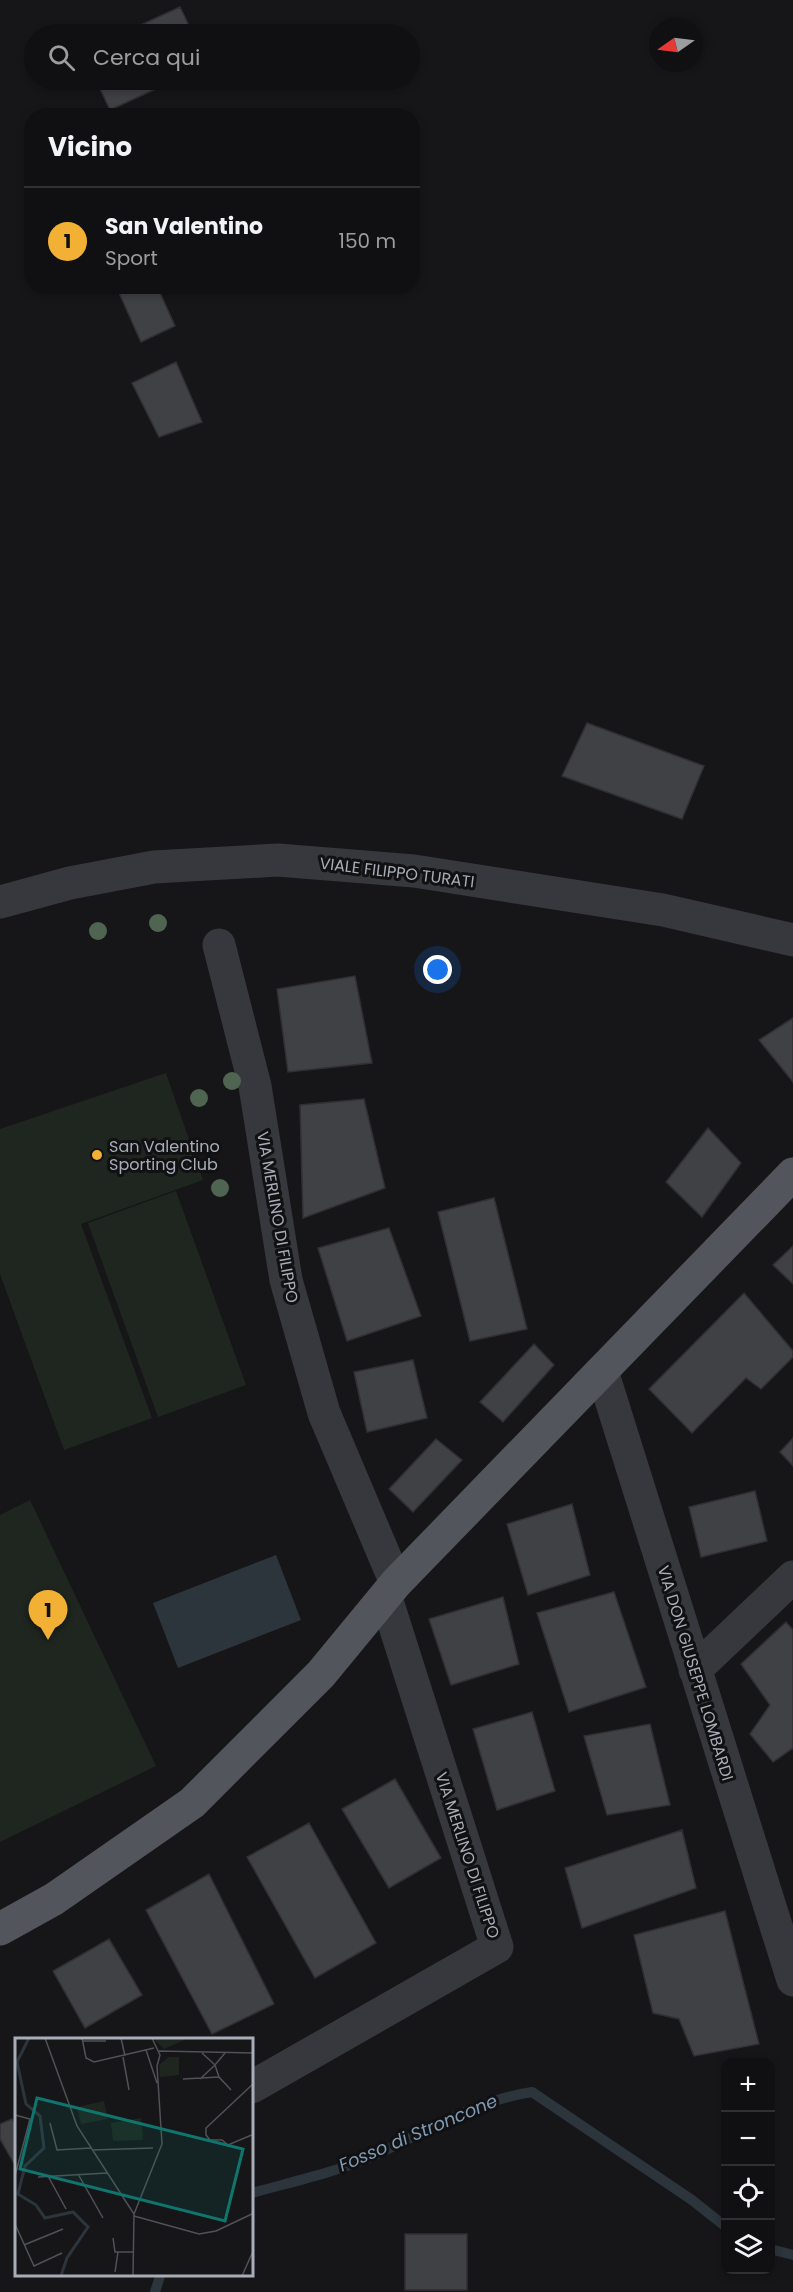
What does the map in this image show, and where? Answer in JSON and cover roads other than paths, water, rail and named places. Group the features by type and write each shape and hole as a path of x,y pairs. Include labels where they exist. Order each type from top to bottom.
{"main road":[{"path":"0,1929 54,1899 192,1803 321,1674 391,1590 793,1174"}],"street":[{"name":"VIALE FILIPPO TURATI","path":"0,902 70,883 154,867 278,860 414,871 663,910 793,940"},
{"name":"VIA MERLINO DI FILIPPO","path":"219,945 255,1086 286,1280 324,1413 391,1590 497,1947 254,2085"},
{"name":"VIA DON GIUSEPPE LOMBARDI","path":"602,1371 792,1975"},
{"path":"695,1670 793,1577"}],"waterway":[{"name":"Fosso di Stroncone","path":"254,2192 357,2163 469,2110 510,2096 532,2092 692,2200 721,2223"},
{"name":"Fosso di Stroncone","path":"775,2250 793,2255"},
{"name":"Fosso di Stroncone","path":"155,2292 160,2277"}],"place":[{"name":"San Valentino Sporting Club","path":"97,1155"},
{"name":"San Valentino","path":"48,1640"}]}
